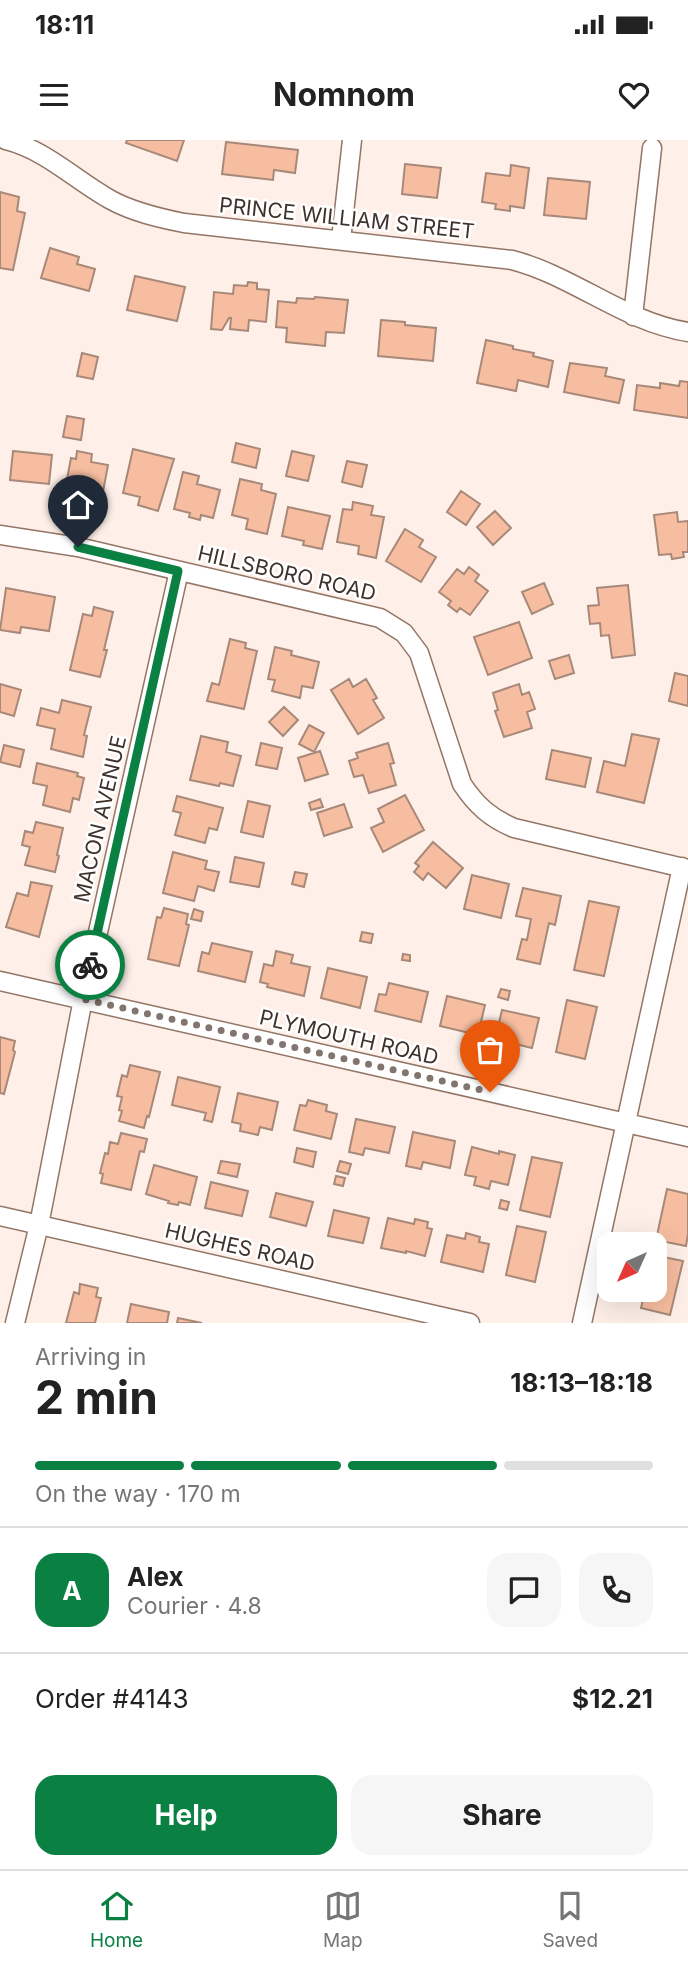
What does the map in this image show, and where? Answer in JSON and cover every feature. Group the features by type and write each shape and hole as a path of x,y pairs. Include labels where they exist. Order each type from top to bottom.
{"street":[{"name":"PRINCE WILLIAM STREET","path":"6,140 36,150 111,200 154,217 184,223 512,260 533,265 562,278 633,316 688,332"},
{"path":"341,240 352,140"},
{"path":"633,316 652,148"},
{"name":"HILLSBORO ROAD","path":"0,535 78,547 380,618 404,633 419,653 462,784 473,801 486,813 514,828 685,868"},
{"name":"MACON AVENUE","path":"15,1323 39,1225 83,999 178,571"},
{"path":"582,1323 625,1123 685,868"},
{"name":"PLYMOUTH ROAD","path":"0,981 688,1137"},
{"name":"HUGHES ROAD","path":"0,1216 470,1323"}],"building":[{"path":"127,140 184,140 177,161 126,143"},
{"path":"226,142 298,150 295,173 274,170 273,180 222,174"},
{"path":"405,164 441,168 437,198 402,194"},
{"path":"511,165 529,168 524,208 510,206 510,211 495,209 496,204 482,202 486,173 510,176"},
{"path":"548,178 590,182 586,219 544,215"},
{"path":"0,192 19,197 17,211 25,213 13,270 0,268"},
{"path":"50,248 79,257 77,264 95,269 89,291 41,278"},
{"path":"135,276 185,287 177,321 127,310"},
{"path":"248,282 257,283 257,289 269,290 266,322 249,320 248,331 230,329 229,318 222,330 211,329 214,292 233,294 234,285 247,286"},
{"path":"297,298 348,300 344,333 326,332 325,346 286,342 287,328 276,327 278,301 296,303"},
{"path":"381,320 436,328 433,361 378,356"},
{"path":"486,340 513,346 513,349 534,353 533,356 553,361 548,387 518,380 516,391 477,383"},
{"path":"82,353 98,357 93,379 77,376"},
{"path":"570,363 607,368 605,376 624,380 619,403 564,392"},
{"path":"680,381 688,382 688,418 634,410 637,385 660,388 660,383 679,386"},
{"path":"67,416 84,419 81,440 63,437"},
{"path":"236,443 260,449 256,468 232,462"},
{"path":"133,449 174,459 158,511 138,505 140,497 123,493"},
{"path":"13,451 52,455 49,484 10,480"},
{"path":"77,451 92,454 91,462 108,465 102,497 65,490 71,458 76,459"},
{"path":"292,451 314,456 308,481 286,476"},
{"path":"347,461 367,465 362,487 342,482"},
{"path":"183,472 199,476 197,484 220,490 213,518 201,515 200,520 189,517 190,513 174,509"},
{"path":"240,479 262,484 261,490 276,494 267,534 246,529 248,519 232,515"},
{"path":"461,491 480,504 466,525 447,512"},
{"path":"353,502 373,506 371,515 384,517 376,558 358,554 359,546 337,542 343,509 352,510"},
{"path":"288,507 330,516 322,549 282,536"},
{"path":"495,511 511,528 493,545 477,527"},
{"path":"677,512 678,522 688,521 688,552 683,552 684,557 672,559 671,554 659,555 654,515"},
{"path":"405,529 423,540 419,547 436,557 421,582 386,561"},
{"path":"469,567 479,575 475,581 488,591 470,615 460,608 457,612 448,605 451,601 439,592 457,569 464,574"},
{"path":"544,583 553,604 532,614 522,592"},
{"path":"628,585 635,655 612,658 609,635 601,636 600,623 590,624 588,606 599,605 597,588"},
{"path":"6,588 55,597 49,631 21,627 20,633 0,630"},
{"path":"94,607 113,612 100,677 70,670 83,614 92,616"},
{"path":"519,622 532,658 488,675 474,637"},
{"path":"230,639 246,643 245,648 257,651 244,709 207,701 212,683 219,685"},
{"path":"275,647 292,651 291,655 319,662 313,688 302,686 300,698 272,691 275,680 268,679"},
{"path":"569,655 574,673 555,679 549,661"},
{"path":"675,673 688,676 688,706 669,701"},
{"path":"349,679 353,687 366,679 377,698 373,700 384,718 358,734 331,690"},
{"path":"0,684 21,690 14,716 0,712"},
{"path":"519,684 522,695 529,692 535,709 527,712 532,728 504,737 495,711 498,710 493,693"},
{"path":"62,700 91,707 84,735 87,736 83,757 51,749 55,729 37,725 41,708 59,713"},
{"path":"284,707 298,720 283,736 269,722"},
{"path":"309,725 324,733 314,752 299,744"},
{"path":"632,734 659,739 644,803 597,792 604,761 625,766"},
{"path":"201,736 228,742 226,752 241,756 233,786 190,780"},
{"path":"261,743 282,748 277,769 256,765"},
{"path":"388,743 394,763 390,764 396,785 369,793 363,775 354,777 349,761 358,758 356,753"},
{"path":"4,745 24,750 20,767 0,762"},
{"path":"552,750 591,758 585,787 546,779"},
{"path":"320,751 328,774 305,781 298,758"},
{"path":"37,763 78,773 77,776 84,778 79,800 73,798 70,812 43,805 47,786 33,783"},
{"path":"405,795 424,830 383,852 371,828 384,822 378,809"},
{"path":"177,796 223,808 217,830 209,828 205,843 175,835 181,813 173,811"},
{"path":"320,799 323,807 311,810 309,803"},
{"path":"248,801 270,806 263,837 241,832"},
{"path":"344,804 352,827 324,836 317,813"},
{"path":"36,822 63,828 55,872 25,865 30,847 22,845 25,831 33,833"},
{"path":"433,842 463,868 446,888 428,873 423,880 414,872 419,866 415,863"},
{"path":"173,852 207,861 205,869 219,872 214,891 198,886 194,901 163,893"},
{"path":"235,857 264,863 259,887 230,882"},
{"path":"295,872 307,874 304,887 292,884"},
{"path":"472,875 509,884 501,918 464,909"},
{"path":"31,882 52,886 39,937 6,927 17,893 28,896"},
{"path":"523,888 561,896 555,925 549,923 540,964 517,959 522,939 527,940 531,919 516,916"},
{"path":"589,901 619,907 604,976 574,970"},
{"path":"164,908 188,914 186,924 189,925 179,966 148,959 157,917 161,918"},
{"path":"194,909 203,912 201,921 191,919"},
{"path":"362,932 373,934 371,943 360,941"},
{"path":"212,943 252,952 245,982 198,971 202,952 209,954"},
{"path":"276,951 293,955 291,963 310,967 304,996 267,987 268,984 260,982 264,964 273,966"},
{"path":"403,954 410,955 410,961 402,960"},
{"path":"328,968 367,977 360,1008 321,998"},
{"path":"389,983 428,992 421,1022 375,1011 379,994 386,995"},
{"path":"501,989 510,991 508,1000 498,997"},
{"path":"447,996 485,1005 478,1035 440,1026"},
{"path":"567,1000 597,1007 585,1059 556,1052"},
{"path":"502,1010 539,1018 532,1048 495,1039"},
{"path":"0,1037 15,1041 15,1052 4,1094 0,1093"},
{"path":"130,1065 160,1072 144,1128 119,1121 122,1097 117,1096 122,1075 127,1077"},
{"path":"178,1077 220,1087 212,1122 204,1120 206,1113 172,1105"},
{"path":"238,1093 278,1102 272,1130 260,1127 258,1135 240,1131 241,1124 232,1122"},
{"path":"308,1100 327,1105 326,1111 337,1114 331,1139 294,1130 300,1105 306,1106"},
{"path":"356,1119 395,1127 389,1153 365,1148 363,1155 349,1152"},
{"path":"413,1132 455,1141 450,1168 423,1162 421,1169 406,1166"},
{"path":"121,1133 147,1139 144,1152 140,1151 131,1190 101,1183 103,1174 100,1173 105,1153 108,1154 110,1142 118,1144"},
{"path":"472,1147 515,1155 508,1185 491,1181 489,1189 474,1185 476,1177 465,1175"},
{"path":"297,1148 316,1152 313,1167 294,1162"},
{"path":"532,1157 562,1163 550,1217 520,1210"},
{"path":"221,1161 240,1164 237,1177 218,1173"},
{"path":"340,1161 351,1164 348,1174 337,1171"},
{"path":"154,1165 197,1177 190,1205 168,1203 169,1201 146,1194"},
{"path":"336,1176 345,1178 343,1186 334,1184"},
{"path":"211,1182 248,1191 242,1216 205,1208"},
{"path":"667,1189 688,1194 686,1246 667,1242 667,1232 658,1232"},
{"path":"276,1193 313,1202 306,1226 270,1217"},
{"path":"501,1200 509,1202 507,1210 499,1208"},
{"path":"334,1210 369,1218 363,1243 328,1236"},
{"path":"388,1218 414,1224 415,1219 428,1222 427,1228 432,1229 425,1256 381,1248"},
{"path":"517,1226 546,1232 535,1282 506,1275"},
{"path":"466,1233 480,1237 479,1242 489,1244 483,1272 441,1262 447,1235 465,1239"},
{"path":"667,1258 683,1261 670,1315 641,1308 642,1302 667,1302"},
{"path":"80,1284 98,1288 96,1297 101,1298 95,1323 66,1323 74,1292 79,1294"},
{"path":"131,1304 169,1312 167,1323 127,1323"},
{"path":"178,1318 202,1323 177,1323"}],"way so far":[{"path":"90,965 83,999 490,1092"}],"route":[{"path":"78,547 178,571 90,965"}]}
